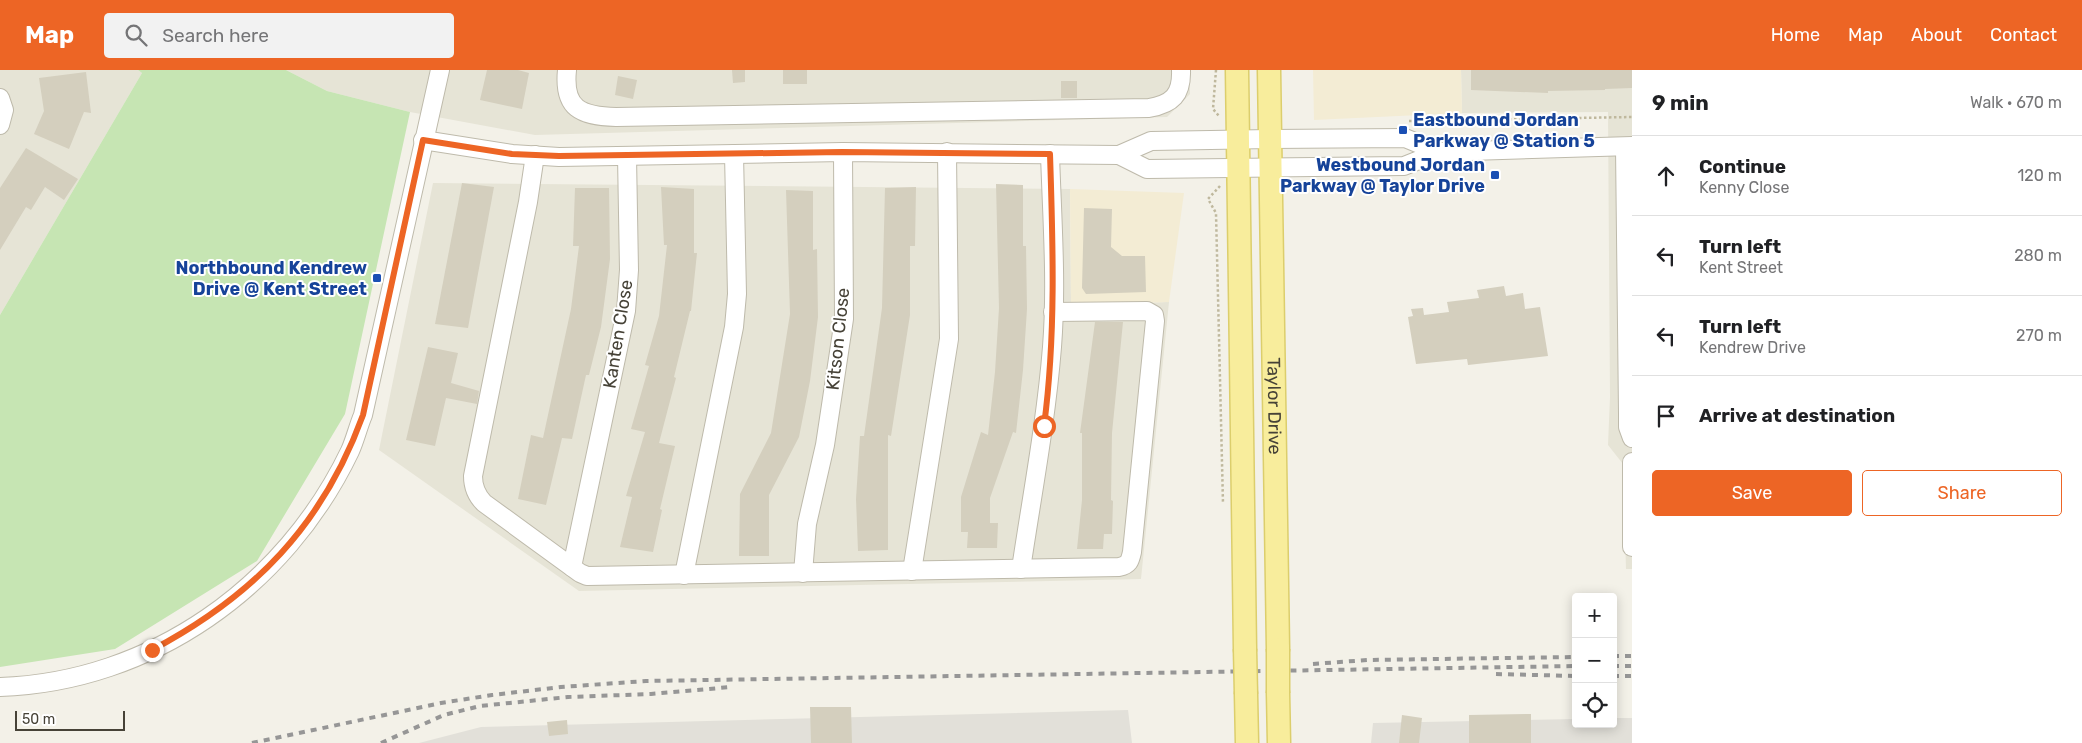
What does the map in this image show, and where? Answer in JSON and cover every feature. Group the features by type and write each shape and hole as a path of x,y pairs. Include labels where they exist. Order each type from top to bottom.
{"main road":[{"name":"Taylor Drive","path":"1237,70 1247,743"},
{"name":"Taylor Drive","path":"1269,70 1279,743"}],"street":[{"path":"0,687 33,686 75,678 114,666 152,650 189,631 225,606 260,577 310,518 332,486 350,450 363,415 440,70"},
{"path":"567,70 567,89 570,100 576,109 588,114 616,117 1149,108 1163,106 1173,100 1178,92 1182,70"},
{"path":"0,98 4,110 0,125"},
{"path":"423,140 496,152 535,156 842,152 1119,155 1150,141 1405,138 1439,152"},
{"path":"1119,155 1147,169 1404,166 1439,152 1629,147 1628,427 1632,438"},
{"name":"Kitson Close","path":"802,573 807,524 825,445 844,319 842,152"},
{"path":"912,571 949,339 947,152"},
{"path":"684,575 735,320 737,294 734,154"},
{"path":"1020,569 1048,391 1053,312 1050,154"},
{"path":"535,156 528,202 473,476 473,484 477,496 484,503 587,576 1119,567 1127,565 1132,552 1155,321 1154,314 1147,311 1053,312"},
{"name":"Kanten Close","path":"572,567 626,311 629,270 627,156"},
{"path":"1632,462 1632,547"}],"path":[{"path":"1216,70 1214,108 1221,119"},
{"path":"1404,121 1632,116"},
{"path":"1220,185 1208,200 1216,213 1223,505"}],"shaded area":[{"path":"0,70 138,70 142,73 0,315"},
{"path":"286,70 1190,70 1190,94 1167,117 535,135 410,112 327,91"},
{"path":"1313,70 1461,70 1462,113 1314,120"},
{"path":"1461,70 1632,70 1632,569 1626,569 1623,464 1608,445 1610,397 1608,112 1462,113"},
{"path":"433,183 1070,189 1071,305 1169,302 1141,579 579,591 379,450"},
{"path":"1070,189 1184,193 1169,302 1071,305"},
{"path":"1128,710 1132,743 419,743 481,727"},
{"path":"1617,718 1632,718 1632,743 1371,743 1373,723 1572,719 1572,728 1617,728"}],"green space":[{"path":"138,70 286,70 327,91 410,112 345,414 257,561 115,649 0,667 0,315 142,73"}],"building":[{"path":"487,70 518,70 529,73 522,109 480,100"},
{"path":"732,70 745,70 745,82 733,83"},
{"path":"783,70 807,70 807,84 783,84"},
{"path":"1471,70 1632,70 1632,88 1548,91 1548,93 1471,90"},
{"path":"86,72 91,113 84,112 69,149 34,134 44,111 39,78"},
{"path":"618,76 637,80 633,99 615,95"},
{"path":"1061,81 1077,81 1077,98 1061,98"},
{"path":"26,148 78,179 64,200 45,187 31,210 26,207 0,250 0,188"},
{"path":"462,183 494,187 468,328 435,324"},
{"path":"996,184 1023,185 1023,246 1026,246 1027,309 1023,370 1016,433 1013,432 990,498 990,523 998,523 997,548 967,548 968,532 961,532 961,497 981,432 988,435 995,372 999,308"},
{"path":"661,187 694,189 694,253 697,253 691,311 659,443 675,446 660,509 662,510 653,552 620,547 632,497 626,496 645,432 631,429 649,366 645,365 659,316 667,245 664,245"},
{"path":"916,187 915,246 910,246 910,315 891,436 888,435 888,550 858,551 856,499 860,436 864,436 882,308 885,188"},
{"path":"575,188 609,188 610,259 601,327 589,375 586,375 572,439 562,438 546,505 518,499 531,435 543,438 571,309 579,246 573,246"},
{"path":"786,190 813,191 813,250 817,249 818,317 810,381 799,437 769,495 769,556 739,556 740,494 771,433 790,314"},
{"path":"1084,208 1112,209 1111,247 1122,256 1145,256 1146,292 1086,294 1082,288"},
{"path":"1504,286 1506,296 1523,293 1525,309 1540,307 1548,356 1468,365 1467,359 1416,364 1408,317 1413,316 1411,309 1423,308 1424,315 1449,312 1447,302 1479,298 1477,290"},
{"path":"1095,322 1123,322 1112,433 1112,534 1104,534 1103,549 1077,549 1082,500 1082,433 1080,433"},
{"path":"428,347 458,353 451,383 479,391 477,404 446,398 435,446 406,440"},
{"path":"810,707 851,707 852,743 811,743"},
{"path":"1531,714 1531,743 1469,743 1469,715"},
{"path":"1402,715 1422,718 1419,743 1399,743"},
{"path":"567,720 568,734 549,736 547,722"}],"railway":[{"path":"1617,656 1632,656"},
{"path":"1313,664 1367,660 1572,657"},
{"path":"252,743 441,703 561,687 646,681 1572,666"},
{"path":"1617,666 1632,666"},
{"path":"1496,674 1572,676"},
{"path":"1617,676 1632,676"},
{"path":"381,743 444,715 480,706 568,697 651,694 731,687"}],"place":[{"name":"Eastbound Jordan Parkway @ Station 5","path":"1403,130"},
{"name":"Westbound Jordan Parkway @ Taylor Drive","path":"1495,175"},
{"name":"Northbound Kendrew Drive @ Kent Street","path":"377,278"}],"route":[{"path":"152,650 189,631 225,606 260,577 310,518 332,486 350,450 363,415 372,381 423,140 512,154 559,156 842,152 1050,154 1053,312 1052,348 1044,426"}]}
